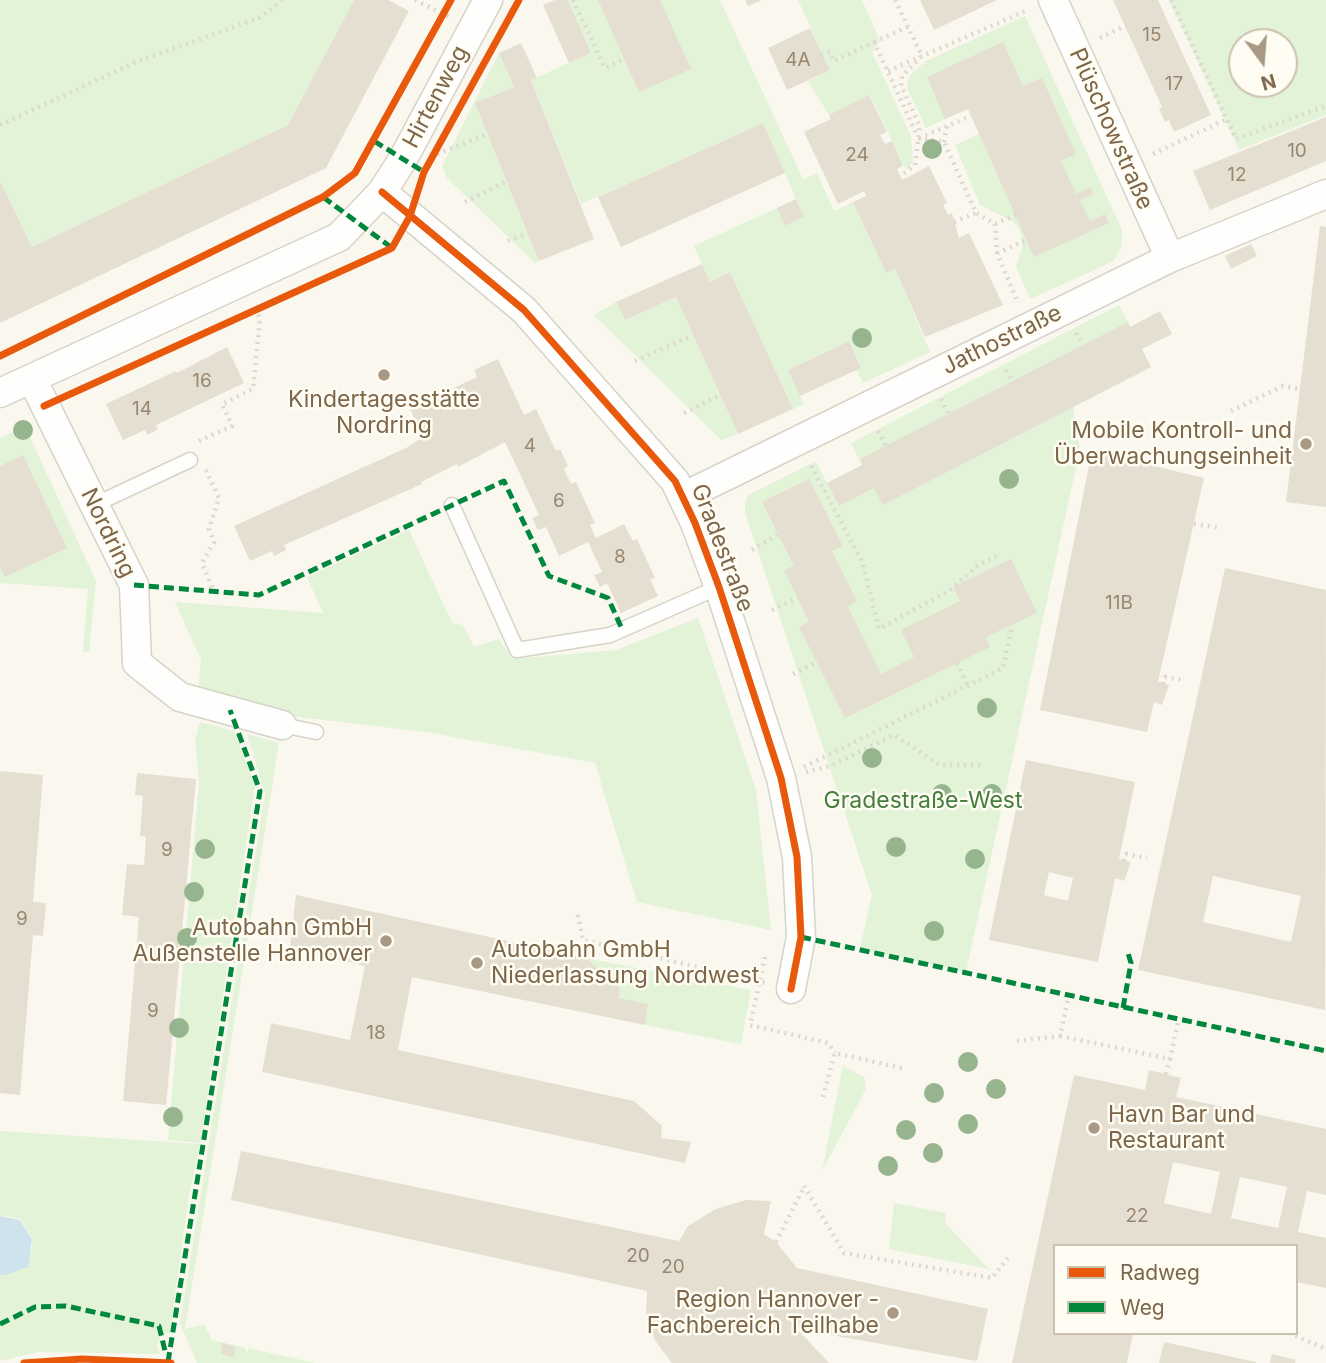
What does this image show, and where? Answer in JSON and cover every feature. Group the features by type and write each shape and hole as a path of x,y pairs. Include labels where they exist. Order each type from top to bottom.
{"street":[{"name":"Hirtenweg","path":"382,192 488,0"},
{"name":"Plüschowstraße","path":"1042,4 1170,258"},
{"path":"0,393 338,237 382,192"},
{"name":"Gradestraße","path":"382,192 524,310 676,481 719,587 782,778 797,857 801,937 791,989"},
{"name":"Jathostraße","path":"683,497 1170,258 1326,194"},
{"name":"Nordring","path":"32,379 134,585 137,663 180,697 282,725"}],"lane":[{"path":"94,505 190,460"},
{"path":"452,505 517,650 610,635 719,587"},
{"path":"282,725 316,732"}],"path":[{"path":"0,125 136,62 259,18 282,0"},
{"path":"415,0 453,19"},
{"path":"573,0 605,68 624,59"},
{"path":"895,0 922,56"},
{"path":"1171,0 1236,139 1326,106"},
{"path":"888,71 1042,4"},
{"path":"1096,40 1125,26"},
{"path":"821,55 830,51 834,61 908,27"},
{"path":"874,42 918,138"},
{"path":"900,176 915,165 920,126 901,86 902,76 922,56"},
{"path":"918,138 971,116"},
{"path":"1149,156 1227,119"},
{"path":"947,126 944,142 976,213 995,223 1016,215"},
{"path":"433,156 488,134"},
{"path":"918,138 944,142"},
{"path":"465,202 507,181"},
{"path":"954,222 976,213"},
{"path":"995,223 997,253 1028,327"},
{"path":"508,241 528,233"},
{"path":"997,253 1027,240"},
{"path":"194,444 232,426 222,404 253,389 260,319 257,311"},
{"path":"635,361 693,335"},
{"path":"1231,411 1283,386 1300,389"},
{"path":"684,413 720,395"},
{"path":"939,395 948,413"},
{"path":"876,427 886,446"},
{"path":"204,465 219,498 209,529 214,541 202,563 215,592"},
{"path":"817,478 862,561 879,629 950,590 978,565 1001,554"},
{"path":"1194,524 1220,528"},
{"path":"752,550 778,534"},
{"path":"772,610 798,598"},
{"path":"782,778 1003,668 1012,625"},
{"path":"793,674 817,662"},
{"path":"957,663 968,685"},
{"path":"1163,684 1165,677 1182,680"},
{"path":"782,778 830,766 894,735 940,765 980,765"},
{"path":"1124,861 1126,854 1147,858"},
{"path":"578,915 583,940 791,989"},
{"path":"1060,1037 1069,994"},
{"path":"1166,1074 1179,1018"},
{"path":"1017,1041 1060,1037 1170,1059"},
{"path":"823,1097 835,1053 902,1068"},
{"path":"776,1242 804,1186 844,1253 992,1278 1008,1258"},
{"path":"1294,1335 1326,1349"}],"green space":[{"path":"0,0 354,0 288,125 32,247 0,181"},
{"path":"568,0 720,0 803,179 817,173 834,211 853,202 886,273 895,269 930,352 863,383 856,370 861,367 848,341 788,370 804,404 793,409 730,272 710,282 694,246 777,208 785,226 804,217 763,123 581,204 531,80 591,53"},
{"path":"798,0 862,0 880,41 872,52 911,136 913,162 906,170 870,95 829,115 808,81 830,70"},
{"path":"1169,0 1326,0 1326,115 1239,150"},
{"path":"1025,16 1122,230 1122,245 1114,261 1030,299 1016,266 1022,249 1021,233 1014,222 980,205 955,145 979,134 968,109 926,128 907,88 909,76 926,61"},
{"path":"499,53 514,87 476,103 539,261 535,263 447,178 442,166"},
{"path":"676,297 738,434 721,440 594,315 616,302 625,320"},
{"name":"Gradestraße-West","path":"1119,305 1151,367 1073,407 1080,449 966,972 860,949 872,895 745,513 745,502 748,495 816,461 827,483 862,465 851,443"},
{"path":"25,426 96,581 89,652 83,652 88,589 0,583 0,438"},
{"path":"409,530 452,623 463,625 474,647 499,639 512,659 616,650 698,618 756,790 771,930 637,902 595,763 426,732 289,716 198,693 201,660 175,602 323,613 307,577"},
{"path":"200,722 234,731 255,786 200,1143 168,1140 199,783 195,740"},
{"path":"247,734 279,743 185,1329 204,1324 212,1340 246,1348 248,1355 248,1348 315,1363 197,1363 180,1323 265,794"},
{"path":"586,958 751,990 741,1044 645,1025 648,1004 619,998 619,986"},
{"path":"843,1066 864,1077 866,1089 822,1171"},
{"path":"0,1131 200,1144 189,1195 170,1332 161,1336 157,1345 160,1354 38,1352 0,1361 0,1275 29,1267 33,1239 21,1219 0,1215"},
{"path":"894,1203 946,1213 945,1223 989,1269 889,1249"}],"water":[{"path":"0,1216 20,1220 32,1239 29,1267 4,1275 0,1275"}],"building":[{"path":"354,0 388,0 409,11 326,168 0,323 0,181 32,247 288,125"},
{"path":"555,0 568,0 591,53 569,63 543,5"},
{"path":"598,0 660,0 691,69 639,92"},
{"path":"745,0 762,0 748,6"},
{"path":"920,0 997,0 934,30"},
{"path":"1113,0 1158,0 1211,115 1174,132 1169,120 1165,122 1159,109 1162,107"},
{"path":"810,28 830,70 787,90 768,48"},
{"path":"1003,42 1023,86 1042,78 1076,154 1061,161 1076,194 1091,187 1094,194 1080,200 1090,221 1105,214 1109,223 1034,257 968,109 945,119 927,77"},
{"path":"521,43 537,78 531,80 594,239 539,261 475,103 514,87 499,53"},
{"path":"869,95 887,132 880,135 885,144 892,141 903,166 897,169 902,180 929,166 947,203 943,205 948,215 952,213 959,238 969,233 1003,305 925,337 895,269 886,273 853,202 866,196 864,191 838,204 804,132 831,119 829,115"},
{"path":"1326,117 1326,161 1210,210 1193,171"},
{"path":"763,123 785,173 621,247 598,197"},
{"path":"796,199 804,217 785,226 777,208"},
{"path":"1320,226 1326,227 1326,507 1286,502"},
{"path":"1251,244 1257,256 1231,269 1225,256"},
{"path":"702,264 710,282 730,272 793,409 738,434 676,297 625,320 616,302"},
{"path":"1160,311 1172,334 1142,349 1151,367 883,505 874,488 839,506 827,483 862,465 860,459 1128,322 1130,327"},
{"path":"849,341 861,368 800,396 788,370"},
{"path":"227,347 244,383 156,425 158,429 147,435 145,430 123,440 106,404 176,371 177,373"},
{"path":"498,359 524,415 536,409 556,451 560,449 568,466 564,469 571,484 576,482 595,523 590,525 596,538 624,524 633,541 637,539 655,578 650,579 658,596 621,613 607,583 600,587 594,575 602,572 588,542 559,556 546,527 538,530 532,518 539,515 505,442 458,467 457,464 421,482 422,484 284,545 286,550 274,556 272,551 250,561 234,526 408,447 423,437 410,409 477,377 474,370"},
{"path":"1092,451 1204,478 1158,682 1169,685 1162,705 1154,702 1147,732 1040,710"},
{"path":"23,455 67,548 5,577 0,567 0,466"},
{"path":"809,479 843,546 832,551 857,601 848,607 881,674 914,657 901,630 960,601 953,587 1011,559 1037,613 986,637 990,647 845,718 799,627 809,622 784,570 794,566 762,502"},
{"path":"1225,568 1326,590 1325,1010 1138,970","holes":["1213,876 1301,896 1291,942 1203,922"]},
{"path":"1026,760 1135,782 1119,859 1131,862 1124,881 1115,878 1098,962 989,940","holes":["1049,872 1073,878 1068,901 1044,895"]},
{"path":"0,771 43,775 33,902 46,903 43,936 33,935 20,1095 0,1093"},
{"path":"137,773 196,779 166,1105 123,1101 139,917 122,915 127,864 144,865 146,837 140,836 143,796 135,795"},
{"path":"296,895 586,958 619,987 619,998 648,1004 645,1025 412,977 398,1050 634,1101 662,1126 661,1138 691,1142 685,1163 262,1072 271,1023 350,1040 365,966 290,947"},
{"path":"1149,1070 1181,1078 1176,1097 1326,1129 1326,1195 1307,1191 1298,1232 1326,1238 1326,1288 1298,1282 1298,1244 1053,1244 1053,1335 1133,1335 1127,1363 1012,1363 1074,1075 1145,1090","holes":["1173,1162 1220,1172 1211,1214 1164,1203","1240,1177 1287,1187 1278,1228 1231,1218"]},
{"path":"241,1151 679,1241 688,1226 716,1209 746,1200 771,1201 764,1234 776,1242 797,1268 988,1309 977,1361 797,1329 829,1363 672,1363 656,1342 646,1318 647,1291 231,1200"},
{"path":"1164,1342 1256,1362 1256,1363 1159,1363"},
{"path":"222,1343 235,1346 234,1357 221,1354"},
{"path":"1272,1354 1296,1360 1295,1363 1270,1363"}],"marked path":[{"path":"374,141 424,172"},
{"path":"323,197 392,248"},
{"path":"134,585 259,595 504,481 549,576 608,598 622,629"},
{"path":"168,1362 260,791 230,710"},
{"path":"801,937 1326,1051"},
{"path":"1123,1008 1131,963 1128,953"},
{"path":"0,1324 35,1307 66,1306 159,1326 166,1355"}],"cycle path":[{"path":"0,356 323,197 355,173 451,0"},
{"path":"44,406 392,248 410,216 424,172 519,0"},
{"path":"382,192 524,310 675,481 695,523 719,587 781,778 797,857 801,937 791,989"},
{"path":"24,1363 82,1359 171,1363"}],"place":[{"name":"Kindertagesstätte Nordring","path":"384,375"},
{"name":"Mobile Kontroll- und Überwachungseinheit","path":"1306,444"},
{"name":"Autobahn GmbH Außenstelle Hannover","path":"386,941"},
{"name":"Autobahn GmbH Niederlassung Nordwest","path":"477,963"},
{"name":"Havn Bar und Restaurant","path":"1094,1128"},
{"name":"Region Hannover - Fachbereich Teilhabe","path":"893,1313"}]}
